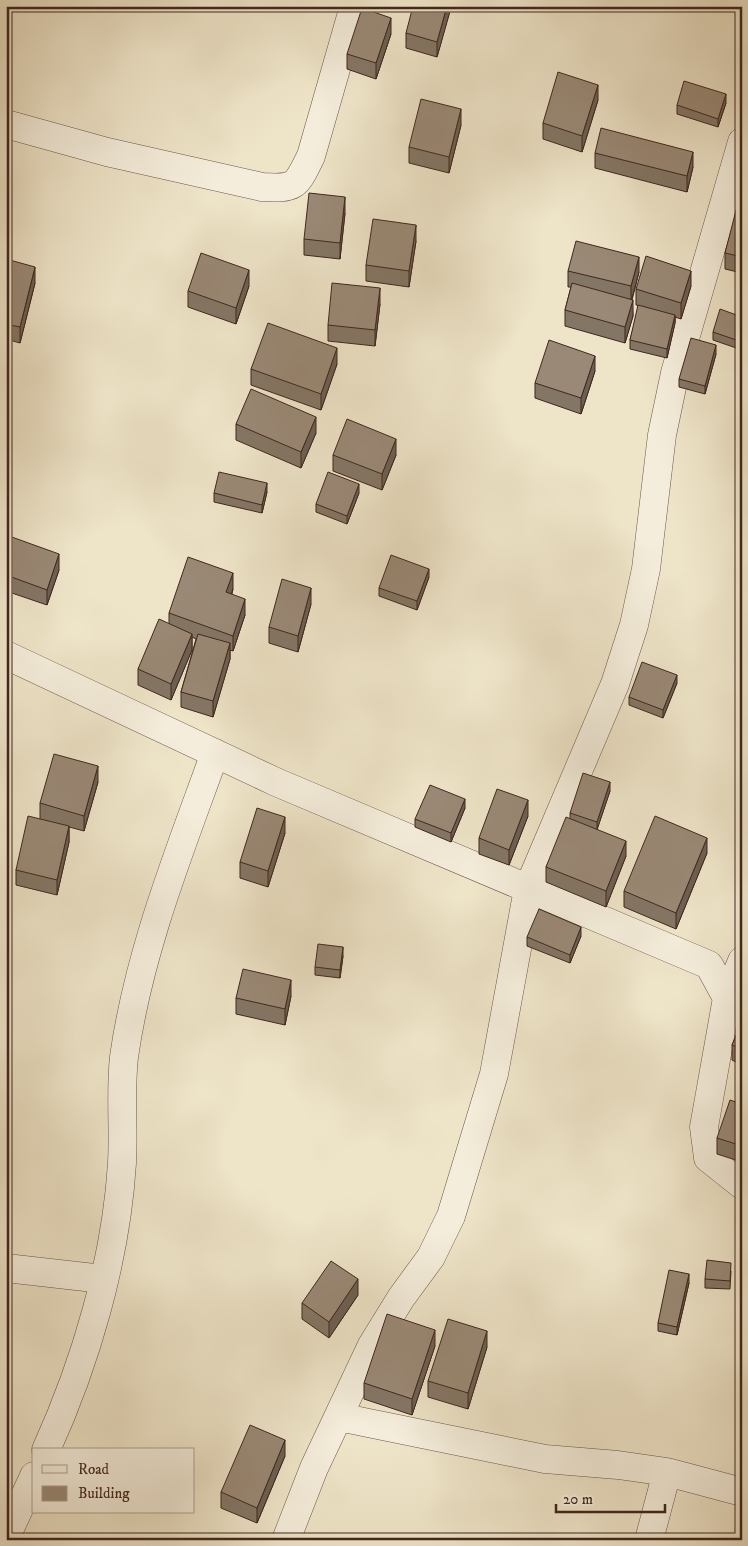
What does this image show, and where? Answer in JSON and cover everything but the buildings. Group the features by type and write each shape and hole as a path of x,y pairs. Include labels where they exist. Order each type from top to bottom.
{"street":[{"path":"6,124 116,154 262,187 287,188 300,179 312,156 354,6"},
{"path":"286,1540 314,1468 372,1345 401,1298 431,1257 451,1216 494,1074 528,889 615,684 634,626 646,569 662,435 673,382 742,142"},
{"path":"6,655 276,782 709,965 727,998"},
{"path":"47,1448 68,1402 94,1319 112,1238 122,1163 124,1058 135,996 158,913 215,753"},
{"path":"742,961 727,998 704,1127 708,1158 742,1185"},
{"path":"6,1268 103,1279"},
{"path":"339,1416 545,1459 618,1465 667,1472 742,1492"},
{"path":"649,1540 667,1472"},
{"path":"6,1537 32,1480"}]}
